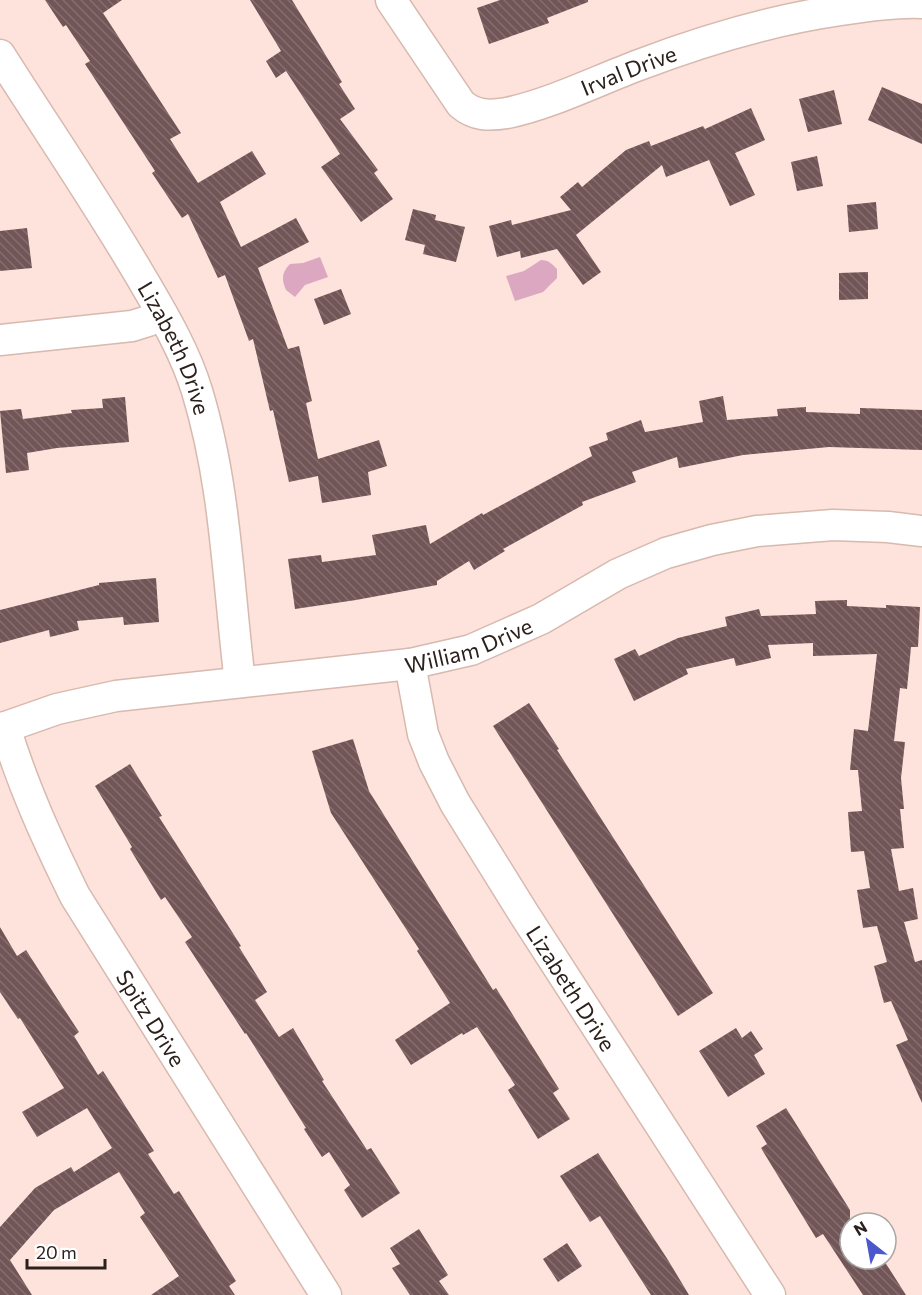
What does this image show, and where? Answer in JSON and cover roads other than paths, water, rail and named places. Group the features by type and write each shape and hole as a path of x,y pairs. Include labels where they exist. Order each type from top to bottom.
{"street":[{"name":"Irval Drive","path":"391,0 461,104 476,114 487,115 529,108 689,46 746,29 819,13 909,2"},
{"name":"Lizabeth Drive","path":"0,55 123,247 162,314 197,389 215,462 240,682"},
{"path":"0,340 132,326 162,314"},
{"name":"William Drive","path":"3,728 57,709 116,696 410,664 471,650 541,619 618,574 666,553 712,540 757,531 833,525 922,531"},
{"name":"Lizabeth Drive","path":"410,664 423,734 434,762 455,803 770,1295"},
{"name":"Spitz Drive","path":"3,728 43,833 75,896 326,1295"}]}
